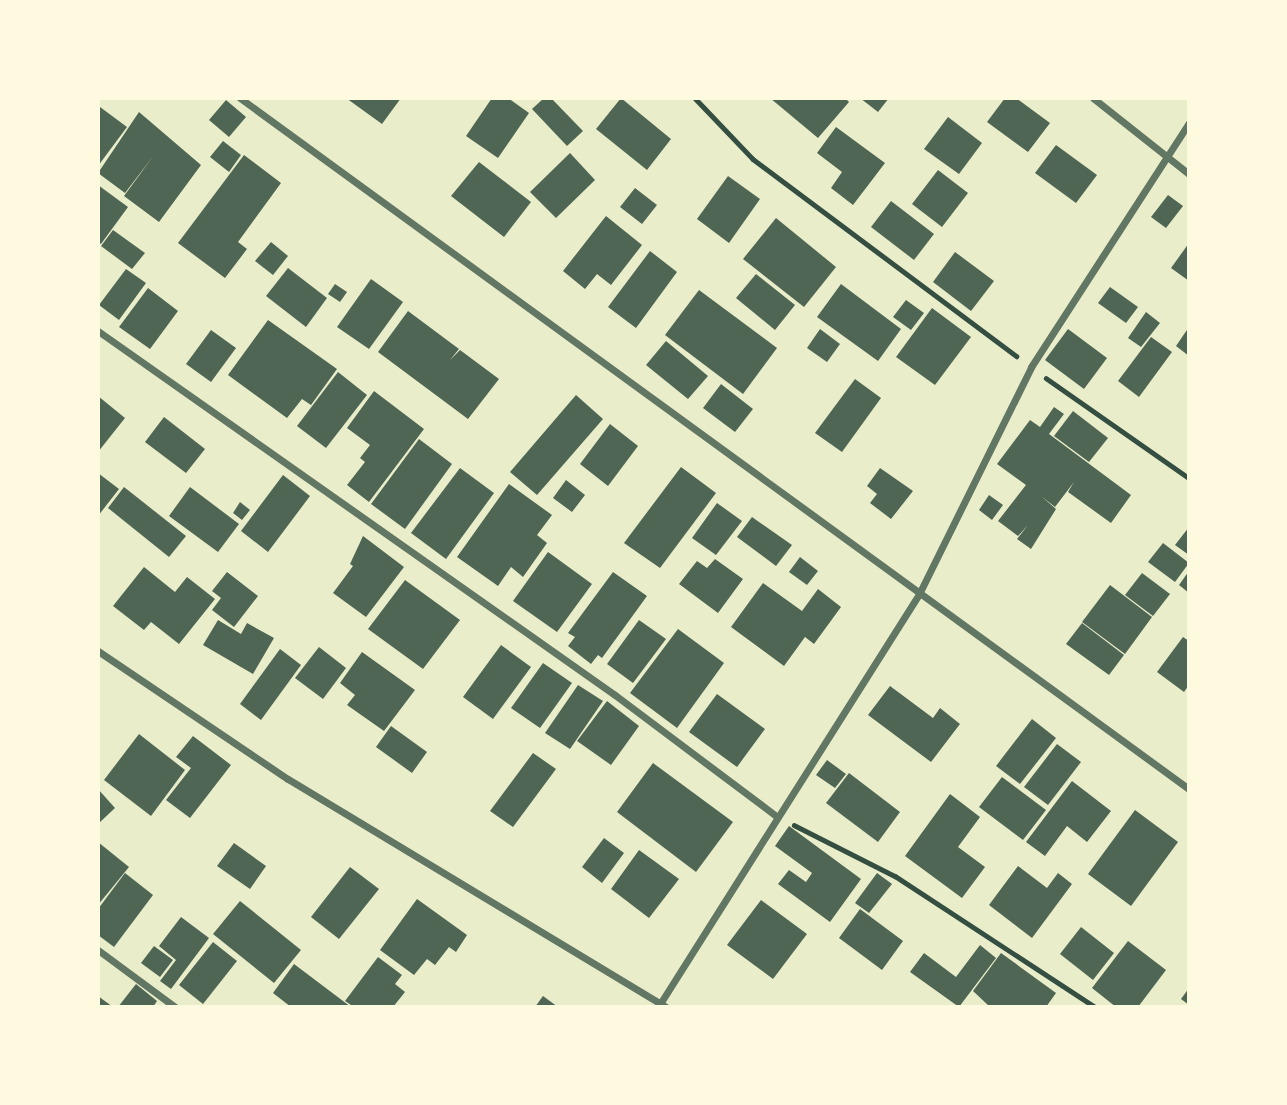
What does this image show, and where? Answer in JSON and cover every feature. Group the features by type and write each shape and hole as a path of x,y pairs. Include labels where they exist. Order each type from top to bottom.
{"street":[{"path":"240,98 1189,789"},
{"path":"1093,98 1189,174"},
{"path":"98,651 288,779 661,1006 776,816 919,593 1031,367 1189,123"},
{"path":"98,331 615,695 776,816"},
{"path":"98,950 175,1007"}],"path":[{"path":"695,98 754,159 1031,367 1189,478"},
{"path":"776,816 895,876 1095,1007"}],"building":[{"path":"346,98 401,98 382,124"},
{"path":"492,98 508,98 529,113 498,158 466,136"},
{"path":"544,98 551,98 583,131 567,146 532,109"},
{"path":"621,98 671,139 647,170 596,129"},
{"path":"770,98 845,98 849,102 818,138"},
{"path":"860,98 889,98 878,112"},
{"path":"1005,98 1016,98 1050,123 1028,152 987,122"},
{"path":"226,100 246,117 229,137 209,120"},
{"path":"100,107 127,127 98,166 98,109"},
{"path":"139,112 201,165 159,222 124,196 154,155 125,193 98,173"},
{"path":"948,117 982,143 959,174 924,149"},
{"path":"836,127 885,163 853,205 831,188 842,172 817,153"},
{"path":"223,141 241,155 229,172 210,157"},
{"path":"1056,145 1097,175 1076,203 1035,173"},
{"path":"570,153 595,180 556,218 530,192"},
{"path":"244,155 281,183 238,242 247,249 225,278 178,243"},
{"path":"479,162 531,202 504,237 451,196"},
{"path":"938,170 968,193 942,227 912,204"},
{"path":"728,176 760,199 729,243 697,219"},
{"path":"98,185 128,207 101,244 98,242"},
{"path":"635,188 657,205 642,224 620,207"},
{"path":"1168,195 1183,206 1166,228 1151,217"},
{"path":"891,201 934,234 914,260 871,227"},
{"path":"606,216 642,245 611,285 597,274 585,289 563,271"},
{"path":"776,218 836,267 804,307 743,259"},
{"path":"113,230 145,253 132,269 101,246"},
{"path":"271,242 288,256 273,275 255,261"},
{"path":"1189,243 1189,281 1171,268"},
{"path":"650,251 677,272 636,328 608,307"},
{"path":"955,252 994,281 971,311 933,282"},
{"path":"288,268 327,298 306,327 266,296"},
{"path":"126,269 146,283 119,320 99,305"},
{"path":"756,274 795,305 775,330 736,298"},
{"path":"371,279 403,302 369,349 337,327"},
{"path":"335,284 347,292 340,302 328,294"},
{"path":"841,284 901,329 878,361 817,317"},
{"path":"1110,287 1138,307 1126,323 1098,303"},
{"path":"148,288 178,311 150,349 119,327"},
{"path":"699,290 777,348 743,394 665,335"},
{"path":"906,300 924,313 911,330 893,317"},
{"path":"932,308 971,337 935,385 896,357"},
{"path":"408,311 459,349 450,360 460,350 499,379 468,419 378,352"},
{"path":"1146,312 1160,323 1141,347 1128,338"},
{"path":"268,320 337,369 311,405 302,399 287,418 228,375"},
{"path":"1189,327 1189,356 1176,346"},
{"path":"820,329 840,344 827,362 807,348"},
{"path":"1068,329 1107,358 1084,389 1045,360"},
{"path":"211,330 236,348 211,382 186,364"},
{"path":"1151,337 1172,352 1139,397 1118,381"},
{"path":"666,341 708,376 688,399 646,365"},
{"path":"338,372 367,395 326,448 297,426"},
{"path":"855,379 881,398 842,452 815,433"},
{"path":"721,384 753,409 735,432 703,408"},
{"path":"374,391 424,429 369,502 347,485 365,462 360,458 370,445 347,428"},
{"path":"576,395 603,419 537,495 510,472"},
{"path":"98,396 125,418 98,452"},
{"path":"1054,407 1064,414 1049,434 1131,495 1111,523 1068,492 1074,482 1055,507 1041,496 1056,509 1031,549 1017,539 1028,525 1018,536 998,521 1026,485 997,464 1030,420 1040,427"},
{"path":"1073,411 1108,438 1089,462 1054,436"},
{"path":"164,417 205,449 186,473 145,442"},
{"path":"610,424 638,446 608,486 580,464"},
{"path":"419,439 452,464 405,529 371,504"},
{"path":"681,467 716,493 660,568 624,543"},
{"path":"460,468 494,493 446,559 411,533"},
{"path":"880,468 913,491 891,519 870,503 877,494 867,486"},
{"path":"98,473 119,489 98,516"},
{"path":"283,475 310,496 268,552 241,531"},
{"path":"566,480 585,495 572,512 553,498"},
{"path":"509,484 552,515 537,535 547,543 523,577 511,567 498,586 457,557"},
{"path":"124,487 186,536 169,557 108,508"},
{"path":"190,487 239,524 218,552 169,516"},
{"path":"989,495 1003,505 992,520 979,510"},
{"path":"240,502 250,510 242,520 233,513"},
{"path":"717,503 742,521 716,555 692,538"},
{"path":"752,517 792,545 776,566 737,537"},
{"path":"1189,527 1189,555 1175,545"},
{"path":"363,536 404,567 366,617 333,593 353,566 350,564"},
{"path":"1163,543 1189,563 1175,582 1148,562"},
{"path":"548,552 592,584 557,632 513,601"},
{"path":"800,557 818,571 807,585 789,572"},
{"path":"715,559 743,579 718,613 679,584 697,561 707,568"},
{"path":"144,567 175,592 187,577 215,599 179,644 151,622 144,630 113,606"},
{"path":"1189,571 1189,593 1179,585"},
{"path":"227,572 258,596 234,627 212,610 221,598 212,591"},
{"path":"613,572 647,596 602,658 598,655 591,664 568,646 575,637 568,633"},
{"path":"1142,573 1170,594 1153,616 1125,595"},
{"path":"405,580 460,620 423,669 368,629"},
{"path":"763,583 802,611 818,589 841,607 814,644 805,637 784,666 731,627"},
{"path":"1110,585 1152,617 1125,654 1082,622"},
{"path":"218,620 241,634 247,623 274,638 253,674 203,645"},
{"path":"639,620 666,639 633,683 607,664"},
{"path":"1082,623 1124,655 1109,675 1066,644"},
{"path":"678,629 724,663 677,728 630,693"},
{"path":"1183,637 1189,641 1189,685 1184,692 1157,672"},
{"path":"501,645 531,667 493,719 463,697"},
{"path":"319,647 346,668 323,699 295,678"},
{"path":"280,649 301,665 261,720 240,704"},
{"path":"362,652 415,690 384,731 347,705 355,695 340,683"},
{"path":"543,663 572,683 540,728 511,708"},
{"path":"578,685 603,701 570,749 545,733"},
{"path":"890,686 933,718 940,708 960,724 931,762 868,715"},
{"path":"717,694 765,729 737,767 689,732"},
{"path":"607,701 639,726 611,765 577,741"},
{"path":"1032,719 1056,738 1020,784 996,766"},
{"path":"391,726 427,752 412,773 376,747"},
{"path":"139,734 185,770 151,816 104,780"},
{"path":"193,736 231,765 190,818 166,800 191,768 176,757"},
{"path":"1057,744 1081,762 1048,805 1024,787"},
{"path":"533,753 556,769 513,827 490,811"},
{"path":"827,760 846,774 835,788 816,775"},
{"path":"653,763 733,822 696,872 617,812"},
{"path":"849,773 900,812 878,842 826,803"},
{"path":"1002,777 1046,810 1023,840 979,807"},
{"path":"1072,781 1111,811 1087,842 1067,826 1045,856 1026,842"},
{"path":"98,789 115,808 98,824"},
{"path":"950,794 980,817 958,847 985,867 962,898 905,856"},
{"path":"1135,810 1178,842 1131,906 1088,874"},
{"path":"789,826 861,879 830,922 778,884 789,870 806,882 812,873 775,846"},
{"path":"604,838 624,853 602,883 582,867"},
{"path":"98,842 129,867 98,905"},
{"path":"234,843 266,866 250,889 217,866"},
{"path":"639,850 679,879 649,918 611,889"},
{"path":"1018,866 1047,888 1058,873 1072,884 1032,938 989,905"},
{"path":"350,867 379,889 339,939 311,917"},
{"path":"125,873 153,895 114,947 98,935 98,909"},
{"path":"877,873 892,884 869,913 855,903"},
{"path":"417,899 467,935 456,952 449,947 435,965 427,959 414,975 380,950"},
{"path":"761,900 807,934 773,979 727,945"},
{"path":"240,901 301,950 274,983 213,934"},
{"path":"860,909 903,941 882,970 839,938"},
{"path":"181,917 209,938 171,989 160,981 176,960 159,946"},
{"path":"1081,927 1114,953 1093,980 1060,954"},
{"path":"1128,941 1166,970 1138,1007 1116,1007 1092,988"},
{"path":"213,942 237,961 203,1004 179,985"},
{"path":"980,945 996,958 959,1007 910,972 924,953 956,977"},
{"path":"154,946 173,960 160,977 141,963"},
{"path":"1001,953 1056,993 1046,1007 990,1007 973,991"},
{"path":"378,957 402,975 395,984 405,992 393,1007 354,1007 345,1001"},
{"path":"294,964 351,1007 291,1007 273,993"},
{"path":"136,984 157,1001 153,1007 118,1007"},
{"path":"1189,988 1189,1005 1181,999"},
{"path":"98,996 113,1007 98,1007"},
{"path":"543,996 558,1007 535,1007"}]}
